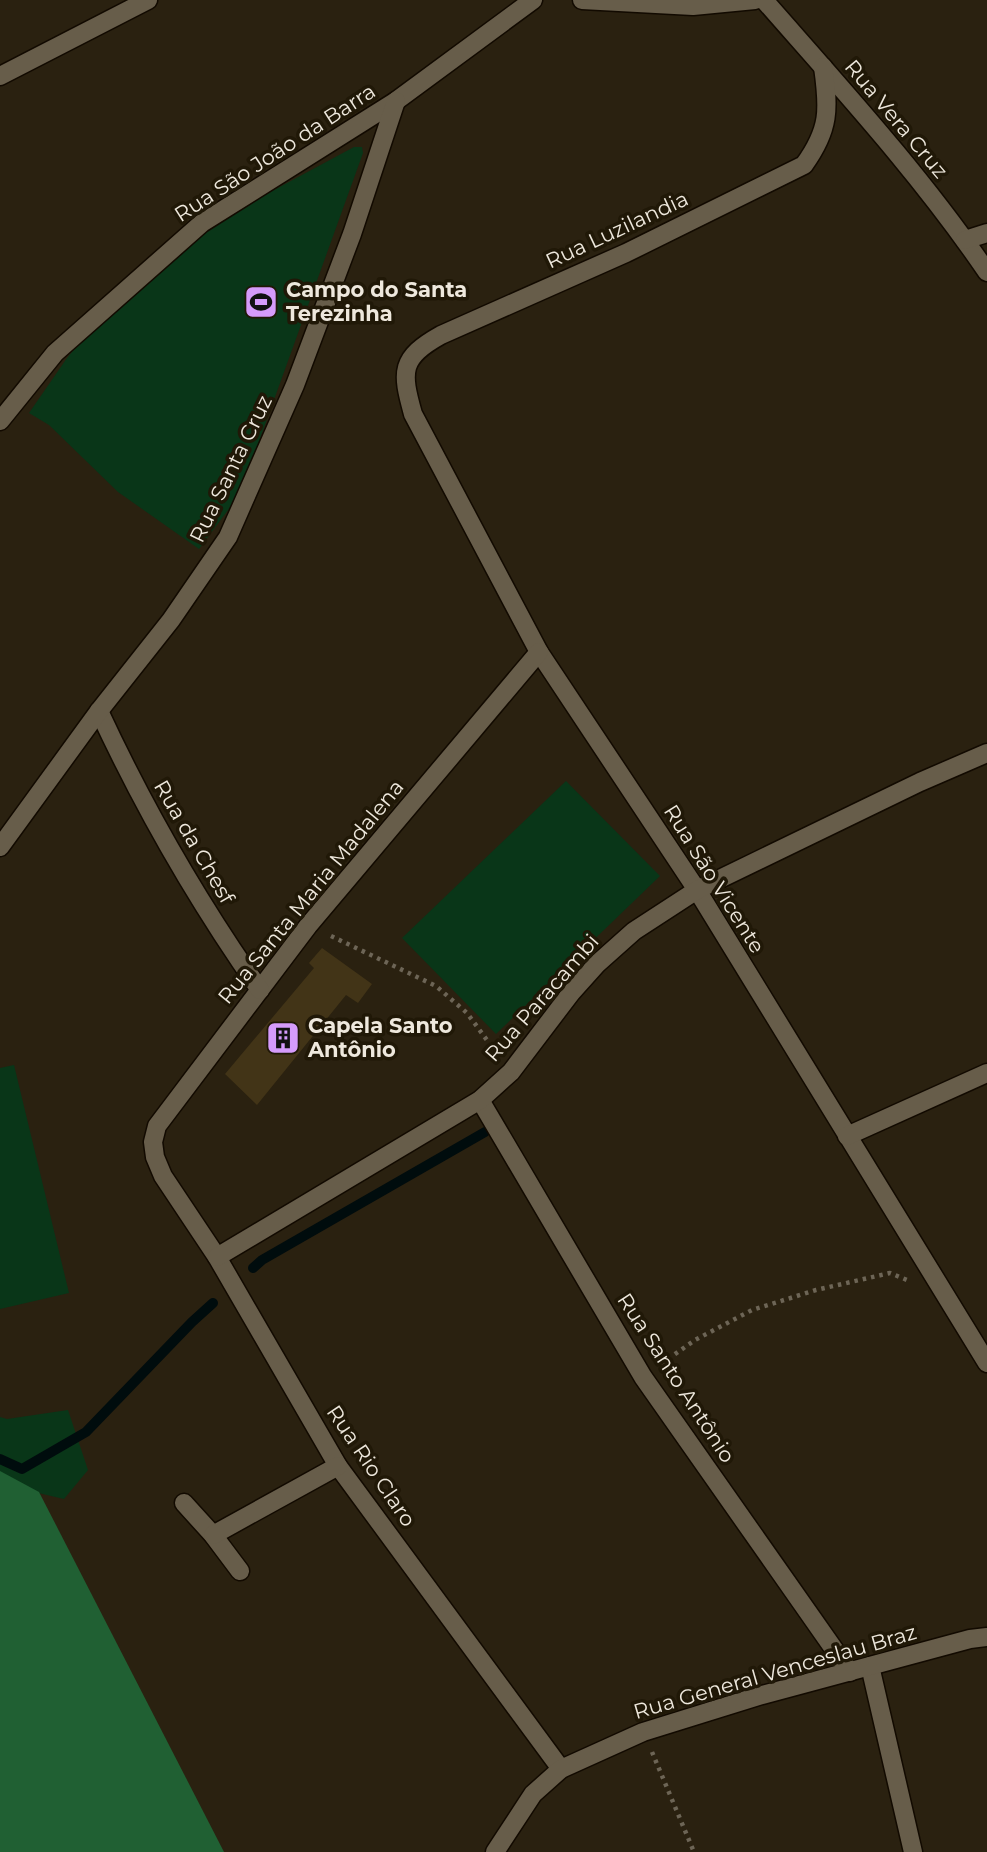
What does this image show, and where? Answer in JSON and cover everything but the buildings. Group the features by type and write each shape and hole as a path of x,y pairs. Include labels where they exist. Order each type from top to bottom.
{"street":[{"path":"2,71 148,0"},
{"name":"Rua São João da Barra","path":"0,421 55,353 202,223 396,101 533,0"},
{"path":"582,0 693,6 755,0"},
{"name":"Rua Vera Cruz","path":"764,0 905,162 987,272"},
{"name":"Rua Luzilandia","path":"413,414 404,383 408,363 419,348 441,335 626,253 804,165 817,147 826,122 828,101 823,67"},
{"name":"Rua Santa Cruz","path":"0,847 99,711 171,620 228,537 295,385 352,234 396,101"},
{"path":"965,240 987,233"},
{"name":"Rua São Vicente","path":"413,414 539,652 697,890 987,1363"},
{"name":"Rua Santa Maria Madalena","path":"163,1176 155,1157 153,1142 157,1126 308,926 539,652"},
{"name":"Rua da Chesf","path":"99,711 125,768 215,926 260,990"},
{"name":"Rua Paracambi","path":"216,1257 480,1100 511,1072 571,993 597,964 634,930 697,890 920,782 987,753"},
{"path":"847,1136 987,1073"},
{"name":"Rua Santo Antônio","path":"480,1100 643,1377 850,1672"},
{"name":"Rua Rio Claro","path":"163,1176 216,1257 338,1466 561,1769"},
{"path":"213,1535 338,1466"},
{"path":"184,1503 240,1571"},
{"name":"Rua General Venceslau Braz","path":"495,1852 533,1794 561,1769 643,1732 762,1695 970,1639 987,1637"},
{"path":"870,1666 914,1852"}],"path":[{"path":"308,926 436,986 467,1013 511,1072"},
{"path":"643,1377 695,1340 752,1310 816,1290 890,1273 944,1294"},
{"path":"643,1732 694,1852"}],"green space":[{"path":"354,147 362,147 363,153 240,494 199,549 118,492 49,425 29,413 85,336 224,217"},
{"path":"566,781 660,876 496,1034 402,938"},
{"path":"14,1065 69,1293 0,1309 0,1068"},
{"path":"68,1410 88,1470 64,1499 0,1484 0,1417 7,1419"},
{"path":"0,1471 39,1492 224,1852 0,1852"}],"waterway":[{"path":"253,1268 262,1260 485,1132"},
{"path":"0,1459 22,1469 86,1432 213,1303"}],"place":[{"name":"Campo do Santa Terezinha","path":"261,302"},
{"name":"Capela Santo Antônio","path":"283,1038"}]}
